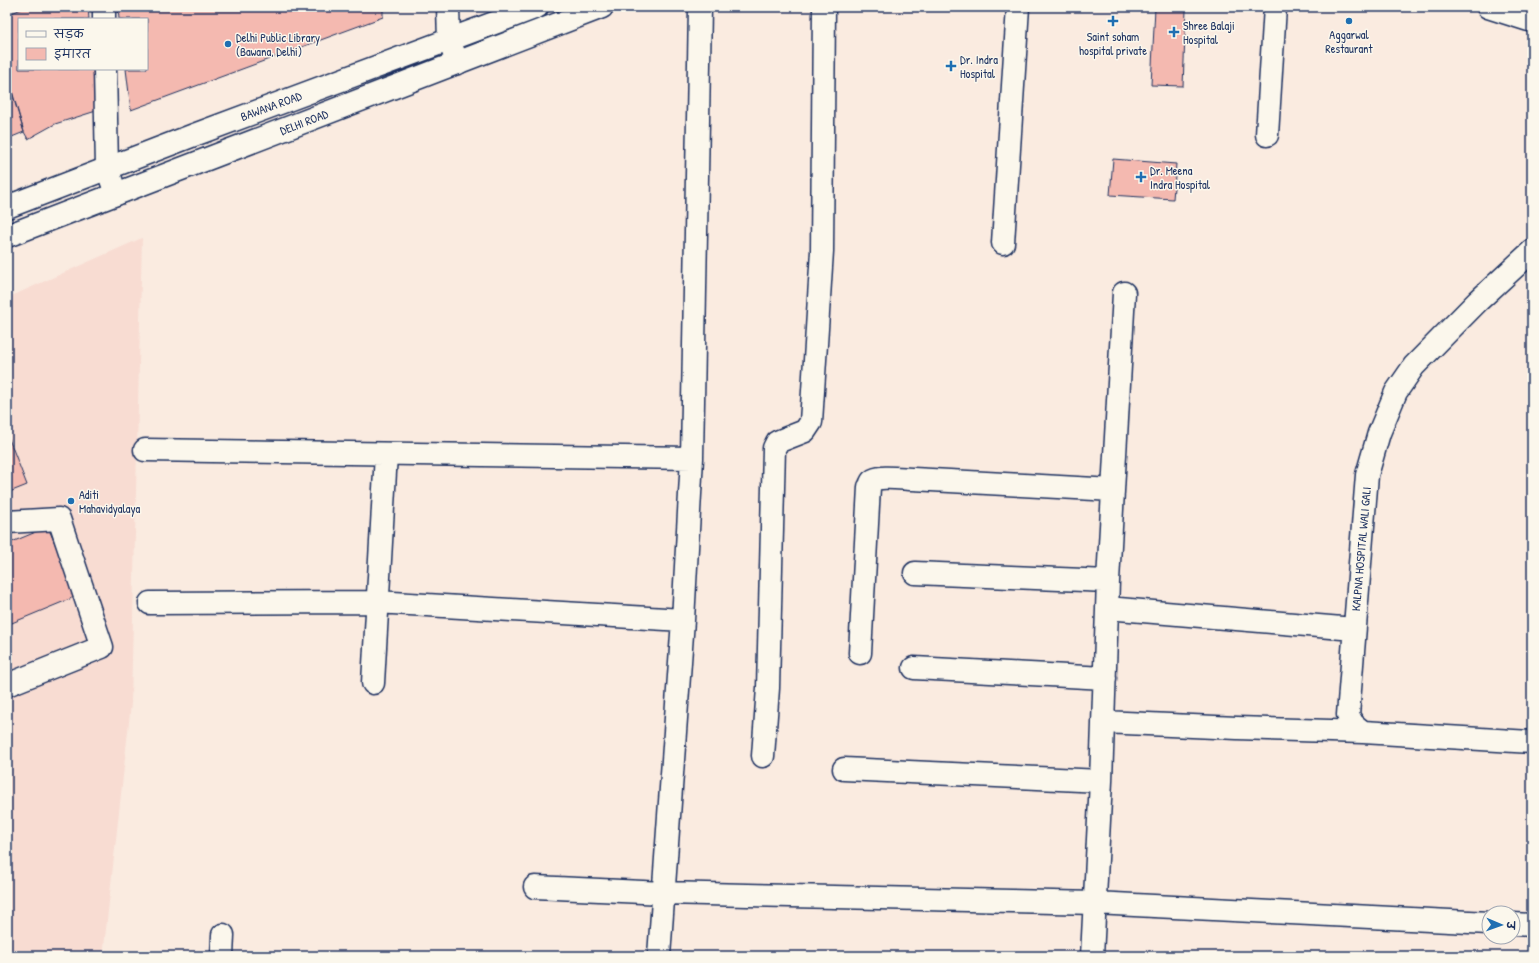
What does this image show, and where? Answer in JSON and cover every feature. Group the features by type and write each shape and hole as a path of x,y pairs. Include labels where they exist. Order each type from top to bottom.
{"street":[{"path":"104,7 104,18"},
{"path":"448,7 449,41 458,63"},
{"name":"BAWANA ROAD","path":"7,207 537,7"},
{"name":"DELHI ROAD","path":"7,236 602,7"},
{"path":"659,956 683,620 692,458 700,7"},
{"path":"763,756 768,688 774,448 777,442 781,439 805,431 811,422 822,251 824,7"},
{"path":"1003,243 1018,7"},
{"path":"1267,135 1275,7"},
{"path":"1488,7 1532,21"},
{"path":"105,70 107,168 116,194"},
{"name":"KALPNA HOSPITAL WALI GALI","path":"1363,732 1353,724 1348,715 1367,475 1379,432 1396,392 1414,366 1478,301 1532,251"},
{"path":"1092,956 1101,781 1108,581 1124,293"},
{"path":"145,450 692,458"},
{"path":"373,682 376,602 386,454"},
{"path":"860,653 869,487 872,481 883,478 913,479 1113,490"},
{"path":"7,522 59,518 102,647 7,685"},
{"path":"915,572 1108,581"},
{"path":"150,603 376,602 683,620"},
{"path":"1107,608 1354,629"},
{"path":"914,668 1105,678"},
{"path":"1103,722 1363,732 1532,742"},
{"path":"844,769 1101,781"},
{"path":"535,888 664,893 1095,903 1481,923"},
{"path":"1521,924 1532,925"},
{"path":"222,956 223,935"}],"shaded area":[{"name":"Aditi Mahavidyalaya","path":"142,238 131,704 103,956 7,956 7,298"}],"building":[{"path":"26,7 88,7 89,18 18,18 18,70 93,70 96,111 55,124 28,139 24,132 7,74 7,15"},
{"name":"Delhi Public Library (Bawana, Delhi)","path":"118,7 383,7 383,17 131,110 126,70 148,70 148,18 119,18"},
{"path":"1155,8 1186,10 1183,86 1151,85"},
{"path":"7,77 24,132 7,139"},
{"path":"1113,159 1176,164 1173,199 1110,195"},
{"path":"7,434 27,485 7,493"},
{"path":"48,527 77,596 7,625 7,544"}],"place":[{"name":"Saint soham hospital private","path":"1113,21"},
{"name":"Aggarwal Restaurant","path":"1349,21"},
{"name":"Shree Balaji Hospital","path":"1174,32"},
{"name":"Delhi Public Library (Bawana, Delhi)","path":"228,44"},
{"name":"Dr. Indra Hospital","path":"951,66"},
{"name":"Dr. Meena Indra Hospital","path":"1141,177"},
{"name":"Aditi Mahavidyalaya","path":"71,501"}]}
